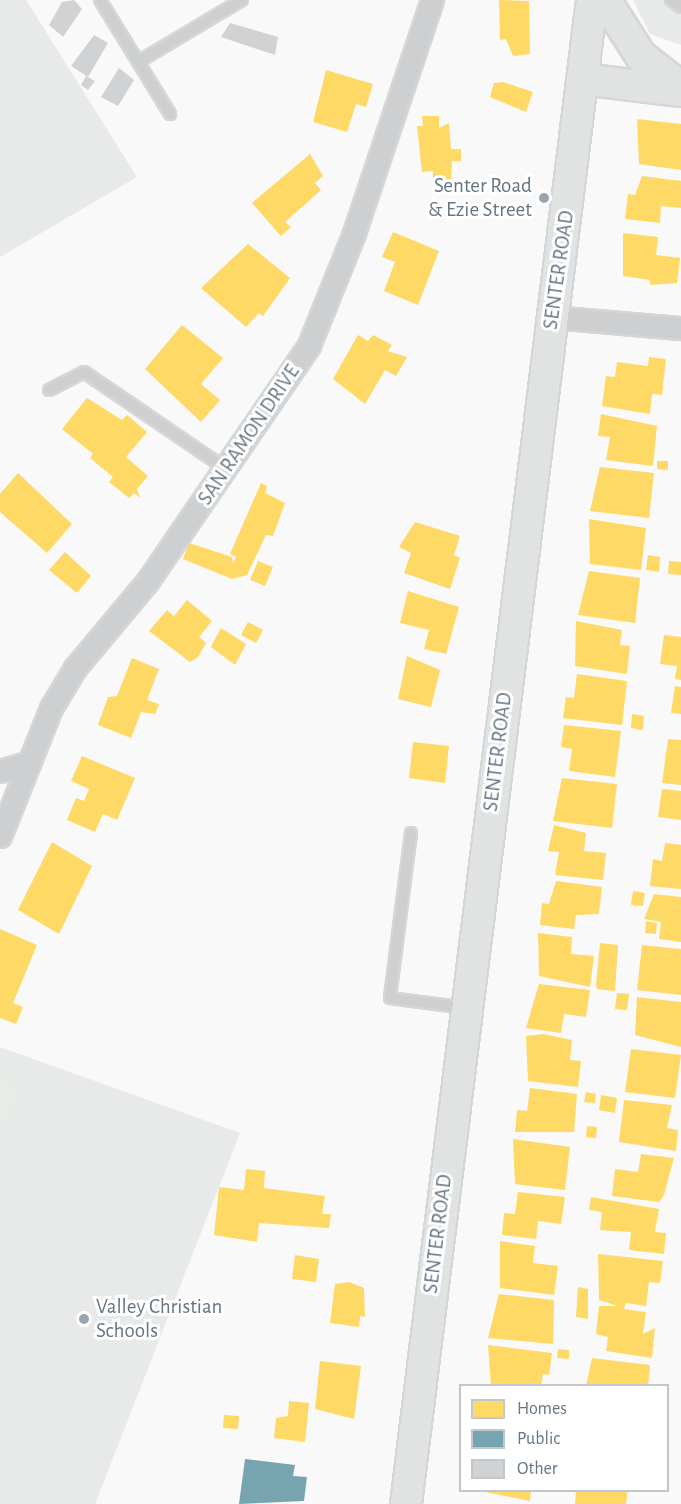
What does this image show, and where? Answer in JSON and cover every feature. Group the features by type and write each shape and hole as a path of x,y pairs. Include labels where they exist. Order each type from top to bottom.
{"main road":[{"name":"SENTER ROAD","path":"406,1504 465,1008 592,0"},
{"path":"605,0 640,56 681,89"},
{"path":"582,79 681,89"}],"street":[{"name":"SAN RAMON DRIVE","path":"0,836 51,708 75,668 147,582 227,469 309,345 354,233 432,0"},
{"path":"552,317 681,328"},
{"path":"0,771 30,762"}],"lane":[{"path":"100,0 170,114"},
{"path":"138,62 242,0"},
{"path":"671,0 681,7"},
{"path":"49,390 84,372 227,469"},
{"path":"411,832 390,998 465,1008"}],"shaded area":[{"path":"0,0 26,0 137,177 0,257"},
{"path":"633,0 681,0 681,45 650,34"},
{"name":"Valley Christian Schools","path":"0,1047 240,1133 95,1504 0,1504"},
{"path":"0,1069 18,1093 0,1130"}],"building: Homes":[{"path":"499,0 529,1 530,54 513,56 506,39 500,40"},
{"path":"326,70 373,84 366,107 356,104 347,132 313,122"},
{"path":"503,82 533,92 526,112 490,97 494,83"},
{"path":"422,116 439,116 439,128 449,123 451,149 461,149 461,161 452,161 451,183 433,184 433,171 422,172 417,126 423,126"},
{"path":"637,119 681,124 681,170 639,164"},
{"path":"310,154 323,176 315,183 321,190 285,222 291,227 281,236 252,203"},
{"path":"642,176 681,181 681,208 661,206 660,223 625,219 628,194 635,195"},
{"path":"393,232 439,251 418,305 384,291 395,262 382,257"},
{"path":"623,233 658,237 656,255 680,258 677,283 650,285 650,280 623,276"},
{"path":"248,244 290,278 263,316 259,313 246,327 201,288"},
{"path":"182,325 223,358 201,384 220,400 201,422 145,369"},
{"path":"358,335 368,341 373,335 392,345 388,351 407,357 396,376 385,370 365,404 333,379"},
{"path":"649,357 666,359 662,395 652,394 650,414 602,406 606,376 615,377 617,362 648,366"},
{"path":"87,398 122,420 127,415 147,432 126,457 148,476 137,489 140,498 134,493 129,498 109,482 113,477 90,458 93,454 62,429"},
{"path":"601,414 657,426 653,466 606,460 610,437 598,436"},
{"path":"657,461 668,461 668,470 657,469"},
{"path":"600,467 654,473 649,518 590,511"},
{"path":"18,473 72,524 47,553 0,512 0,494"},
{"path":"261,483 267,486 265,493 285,503 273,536 266,535 247,575 232,579 183,559 189,543 232,557 233,564 236,557 230,554"},
{"path":"589,519 646,528 641,570 590,564"},
{"path":"415,522 460,536 454,555 460,558 450,589 404,573 411,553 399,547"},
{"path":"65,552 91,576 77,593 49,570"},
{"path":"648,555 660,557 659,572 646,570"},
{"path":"258,561 273,567 265,586 250,580"},
{"path":"669,561 681,562 681,575 668,574"},
{"path":"589,571 640,578 635,623 578,615"},
{"path":"408,591 459,607 446,654 424,649 429,630 400,623"},
{"path":"187,600 212,621 199,637 206,643 198,657 190,662 149,631 167,610 174,616"},
{"path":"576,621 622,630 620,645 630,646 627,674 575,666"},
{"path":"248,622 263,630 256,643 241,635"},
{"path":"221,628 246,644 235,665 211,647"},
{"path":"664,635 681,637 681,680 675,679 677,666 660,664"},
{"path":"407,656 440,670 431,707 398,699"},
{"path":"132,658 159,669 147,700 159,704 155,714 141,712 131,738 98,725 108,697 117,696"},
{"path":"577,674 627,681 622,725 563,718 566,697 574,698"},
{"path":"675,686 681,687 681,714 671,713"},
{"path":"632,714 644,716 643,730 631,728"},
{"path":"564,725 621,731 615,777 569,771 572,749 561,747"},
{"path":"668,739 681,740 681,785 662,783"},
{"path":"413,742 449,746 445,783 409,778"},
{"path":"82,756 135,778 117,820 103,814 95,832 67,820 76,798 84,801 89,789 71,781"},
{"path":"562,778 617,784 612,828 553,821"},
{"path":"662,789 681,791 681,820 658,817"},
{"path":"554,825 586,833 584,851 606,853 603,880 555,875 559,852 548,851"},
{"path":"52,842 92,866 59,934 18,910"},
{"path":"665,843 681,845 681,889 650,886 653,859 662,861"},
{"path":"556,881 602,887 599,914 576,915 574,929 540,925 542,903 549,904"},
{"path":"633,891 645,893 643,906 631,905"},
{"path":"654,894 681,897 681,942 659,939 661,922 644,919"},
{"path":"646,921 657,923 656,934 645,933"},
{"path":"0,929 37,945 13,1003 23,1007 16,1024 0,1018"},
{"path":"538,933 572,937 571,954 594,956 590,987 539,976"},
{"path":"600,943 618,945 615,991 597,989"},
{"path":"642,945 681,949 681,995 637,990"},
{"path":"539,984 590,990 586,1017 564,1014 561,1033 526,1028"},
{"path":"617,993 629,994 627,1010 615,1009"},
{"path":"637,997 681,1002 681,1047 635,1035"},
{"path":"543,1034 572,1040 570,1060 581,1061 578,1087 528,1081 526,1036"},
{"path":"631,1049 681,1055 675,1098 625,1092"},
{"path":"530,1088 577,1094 574,1132 515,1132 517,1110 527,1111"},
{"path":"586,1092 596,1094 595,1103 584,1102"},
{"path":"601,1095 617,1098 615,1113 599,1110"},
{"path":"624,1100 672,1105 667,1128 678,1130 676,1151 619,1142"},
{"path":"587,1126 597,1127 596,1138 586,1137"},
{"path":"513,1139 570,1147 565,1190 515,1184"},
{"path":"641,1154 674,1158 664,1195 659,1202 612,1196 615,1169 638,1172"},
{"path":"246,1169 265,1171 264,1188 325,1196 322,1214 331,1214 329,1228 259,1223 257,1242 214,1235 219,1187 244,1190"},
{"path":"518,1192 565,1197 561,1224 538,1221 536,1239 502,1235 504,1213 515,1214"},
{"path":"591,1197 659,1209 655,1232 666,1233 664,1254 629,1250 631,1232 600,1230 602,1212 589,1210"},
{"path":"500,1241 535,1246 533,1263 558,1266 554,1295 500,1288"},
{"path":"598,1254 663,1261 660,1283 649,1282 646,1306 626,1303 624,1309 646,1312 643,1334 655,1328 652,1358 606,1351 608,1337 596,1334 599,1306 618,1306 599,1300"},
{"path":"295,1255 319,1259 316,1282 292,1279"},
{"path":"349,1282 364,1288 365,1317 360,1316 359,1327 330,1323 335,1284"},
{"path":"578,1287 588,1289 588,1319 576,1317"},
{"path":"499,1294 554,1300 553,1344 488,1338"},
{"path":"488,1345 552,1353 549,1375 543,1374 541,1384 491,1384"},
{"path":"558,1349 569,1350 569,1359 557,1358"},
{"path":"592,1358 650,1365 648,1384 586,1384"},
{"path":"320,1361 361,1366 354,1419 315,1409"},
{"path":"289,1401 309,1403 305,1442 274,1438 276,1418 288,1416"},
{"path":"224,1415 239,1416 238,1429 223,1428"},
{"path":"485,1492 531,1492 530,1501"},
{"path":"576,1492 629,1492 627,1493 626,1504 575,1504"}],"building: Public":[{"path":"245,1459 295,1465 293,1476 307,1477 304,1501 239,1504"}],"building: Other":[{"path":"74,0 82,9 63,37 49,25 62,2"},
{"path":"230,23 278,37 275,55 221,37"},
{"path":"94,35 108,43 88,77 71,66"},
{"path":"119,68 134,80 118,106 101,97"},
{"path":"86,76 95,81 88,90 81,85"}],"place":[{"name":"Senter Road & Ezie Street","path":"544,198"},
{"name":"Valley Christian Schools","path":"84,1319"}]}
